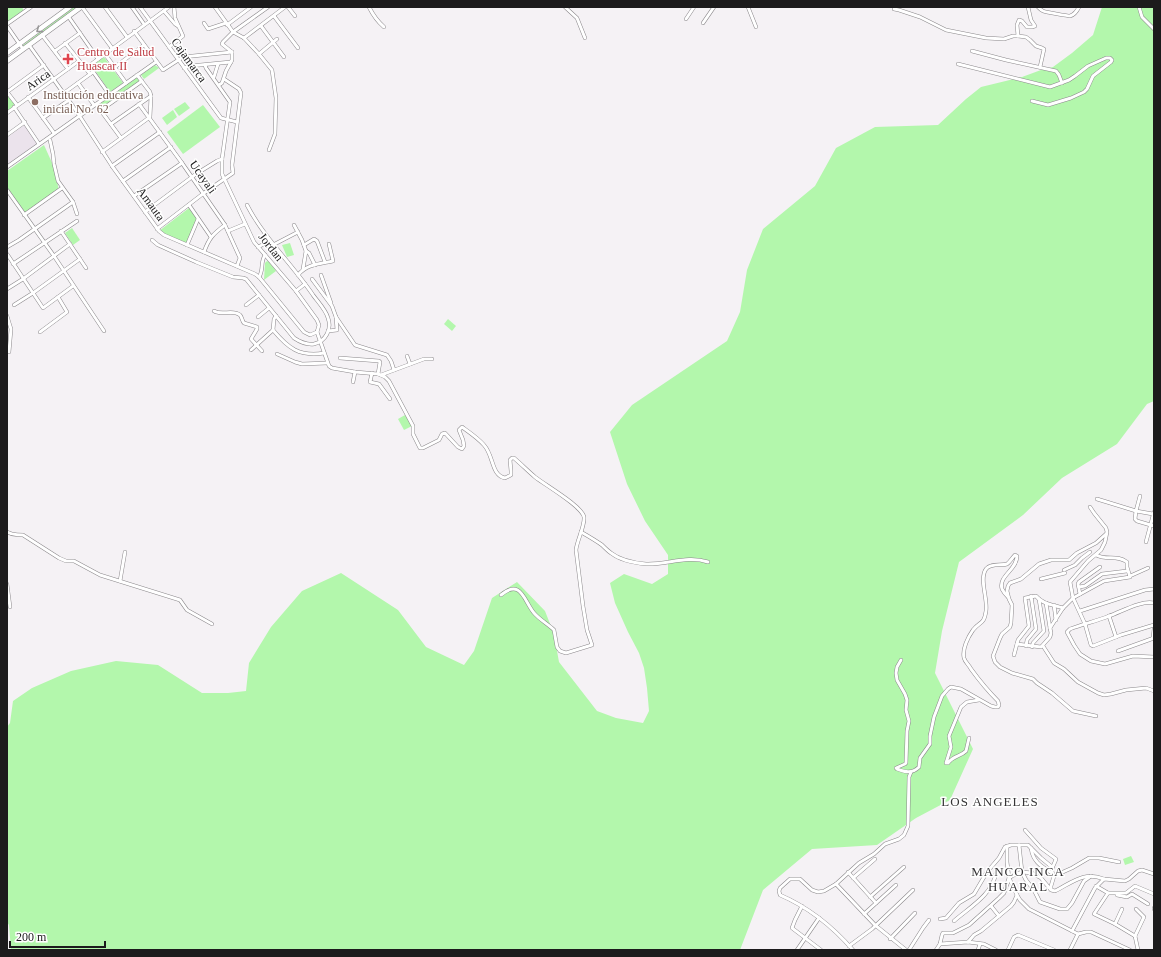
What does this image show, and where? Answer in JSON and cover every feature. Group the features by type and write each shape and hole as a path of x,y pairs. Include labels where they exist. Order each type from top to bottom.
{"street":[{"path":"23,7 26,11"},
{"path":"23,49 7,25 31,7"},
{"path":"7,61 81,7 112,48"},
{"path":"105,7 127,37"},
{"path":"132,7 144,24"},
{"name":"Cajamarca","path":"140,7 221,118 227,121"},
{"path":"87,67 134,31 169,7"},
{"path":"169,47 182,36 175,18 174,7"},
{"path":"215,7 233,32 244,38 260,54 272,70 276,98 275,134 269,150"},
{"path":"204,23 208,29 227,24 251,7"},
{"path":"220,85 224,79 233,55 232,52 222,44 233,32 268,7"},
{"path":"244,38 286,7 295,16"},
{"path":"369,7 377,21 384,26"},
{"path":"565,7 577,18 585,38"},
{"path":"686,20 694,7"},
{"path":"703,23 714,7"},
{"path":"748,7 756,27"},
{"path":"1018,36 1018,21 1022,22 1026,27 1035,26 1031,20 1028,7"},
{"path":"1038,7 1042,11 1067,16 1074,13 1079,7"},
{"path":"1139,7 1143,19 1154,29"},
{"path":"7,53 67,8"},
{"path":"894,9 920,17 946,30 986,38 1004,39 1018,36 1029,39 1036,46 1043,49 1040,68"},
{"path":"164,11 178,26"},
{"path":"68,16 98,59"},
{"path":"274,16 298,48"},
{"path":"261,26 284,57"},
{"path":"134,31 163,70 182,57 232,52"},
{"path":"55,51 80,33"},
{"path":"42,35 68,69"},
{"path":"260,54 276,39"},
{"path":"65,43 79,61 87,67 110,94"},
{"name":"Amauta","path":"29,45 69,100 102,152 157,229 164,235 249,271 259,277"},
{"path":"115,67 144,45"},
{"path":"972,51 1057,72 1062,83"},
{"path":"105,54 126,83"},
{"path":"958,64 1052,87 1075,76 1088,66 1106,58 1110,58 1112,60 1093,76 1084,92 1071,98 1048,105 1032,101"},
{"name":"Arica","path":"7,113 79,61"},
{"path":"7,167 156,62"},
{"path":"184,68 190,66 231,62"},
{"path":"214,78 218,64"},
{"path":"40,144 7,92 44,65"},
{"name":"Jordan","path":"205,65 220,85 230,102 221,171 224,179 254,242 296,291 317,320 319,325 318,332 327,363"},
{"path":"64,93 92,73"},
{"path":"102,152 150,118 150,92 137,75"},
{"path":"157,229 233,173 232,165 241,93 224,79"},
{"path":"101,110 142,81"},
{"path":"78,82 121,138"},
{"path":"111,124 151,96"},
{"path":"28,97 54,134"},
{"path":"43,118 69,100"},
{"name":"Ucayali","path":"139,104 204,193 226,226 240,258 237,266"},
{"path":"227,121 237,122"},
{"path":"7,135 25,122"},
{"path":"112,166 160,132"},
{"path":"50,140 58,181 73,202 77,214"},
{"path":"123,181 171,147"},
{"path":"145,212 206,167 222,159"},
{"path":"134,196 182,163"},
{"path":"24,215 62,188"},
{"path":"7,190 54,256 104,331"},
{"path":"7,247 73,202"},
{"path":"188,205 211,237"},
{"path":"152,240 158,245 196,262 233,277 246,279 294,338 299,342 312,344 321,341 327,334 329,328 328,317 306,284 273,245 264,230 254,219 247,205"},
{"path":"188,245 198,219"},
{"path":"13,264 77,221"},
{"path":"228,231 245,224"},
{"path":"294,225 306,251 309,253 315,264"},
{"path":"204,252 211,237 218,230 226,226"},
{"path":"61,231 86,268"},
{"path":"273,245 298,232"},
{"path":"304,245 314,239 317,241 325,262"},
{"path":"258,247 270,241"},
{"path":"7,290 70,244"},
{"path":"303,268 333,260 329,244"},
{"path":"298,275 303,268 306,251"},
{"path":"7,254 43,308 73,286"},
{"path":"265,255 262,261 262,272 259,277 304,332 310,335 318,332"},
{"path":"14,305 80,259"},
{"path":"321,275 336,317 355,345 386,355 391,361 394,370"},
{"path":"312,279 331,304"},
{"path":"296,291 306,284"},
{"path":"246,305 259,295"},
{"path":"40,332 67,312 58,297"},
{"path":"258,317 269,308"},
{"path":"214,311 219,314 236,313 240,315 244,323 255,325 257,329 251,339 262,351"},
{"path":"7,316 11,329 9,352"},
{"path":"251,350 273,330 274,319 276,316"},
{"path":"328,331 337,330 336,317"},
{"path":"273,330 284,343 294,349 309,354 324,352"},
{"path":"277,354 302,364 327,363 332,368 380,374 424,359 432,359"},
{"path":"407,356 410,364"},
{"path":"340,358 379,361 380,374"},
{"path":"353,382 355,372"},
{"path":"372,373 370,382 379,384 390,399"},
{"path":"380,374 389,381 408,415 413,426 413,434 420,448 439,440 442,434 445,434 462,449 464,446 459,430 462,427 484,445 491,455 496,473 499,476 505,478 510,475 510,460 514,458 535,477 582,511 584,519 576,544 576,550 587,630 592,645 566,653 560,651 554,630 535,614 518,590 510,589 501,595"},
{"path":"1140,496 1135,520 1153,525"},
{"path":"1097,498 1136,511 1154,513 1153,525 1146,542"},
{"path":"1090,507 1105,526 1105,542 1101,550 1088,561 1070,582 1073,598 1086,624 1092,646 1154,625"},
{"path":"7,532 15,536 23,535 59,558 66,561 74,561 100,575 180,600 187,610 212,624"},
{"path":"581,532 618,558 630,561 646,564 678,560 701,560 708,562"},
{"path":"1008,597 1007,592 1010,583 1021,579 1039,564 1051,560 1069,560 1077,553 1096,543 1106,534"},
{"path":"1148,534 1154,536"},
{"path":"120,581 125,552"},
{"path":"1041,579 1065,572 1090,552"},
{"path":"853,950 819,918 794,901 780,895 780,888 790,879 800,879 812,890 818,892 824,891 836,884 848,872 885,844 899,839 904,835 908,826 909,777 911,772 919,767 920,758 930,744 934,717 942,696 948,689 951,687 961,689 995,707 998,707 998,701 981,683 964,658 966,643 972,631 984,621 985,618 987,604 984,575 989,566 1007,564 1015,555 1017,559 1014,566 1004,577 1002,582 1002,589 1012,605 1011,623 1010,627 1002,634 995,649 993,656 995,662 1000,667 1012,673 1033,679 1073,711 1096,716"},
{"path":"1096,555 1101,558 1116,557 1126,560 1127,571 1130,576"},
{"path":"1080,594 1079,582 1100,567"},
{"path":"1050,628 1063,608 1073,598 1104,581 1130,577 1148,568"},
{"path":"1079,587 1085,586 1102,574 1127,571"},
{"path":"7,584 10,607"},
{"path":"1080,611 1145,590 1154,589"},
{"path":"1026,646 1027,640 1036,629 1031,596"},
{"path":"1014,655 1018,640 1029,626 1025,598 1036,596 1046,603 1063,608"},
{"path":"1032,647 1033,643 1044,631 1039,599"},
{"path":"1154,603 1147,602 1068,630 1071,639 1080,654 1091,661 1105,664 1133,656 1154,657"},
{"path":"1017,644 1041,647 1050,637 1051,633 1046,603"},
{"path":"1054,605 1056,620"},
{"path":"1110,616 1116,637"},
{"path":"1118,651 1153,638 1154,629"},
{"path":"1043,646 1054,663 1064,669 1078,682 1098,693 1104,695 1126,690 1146,688 1154,690"},
{"path":"901,660 897,667 896,673 897,680 907,700 906,710 909,721 906,763 896,768 902,771 911,772"},
{"path":"969,738 966,751 951,758 948,763 946,763 951,747 949,736 961,707 967,702 981,700"},
{"path":"1025,830 1041,848 1057,860 1052,867 1054,876 1051,890"},
{"path":"940,919 946,918 957,905 974,894 989,869 996,862 1003,850 1011,844 1028,845 1052,867"},
{"path":"1019,845 1022,872 1040,902 1043,904 1064,910 1069,908 1084,881 1091,876"},
{"path":"1007,846 1009,878 1016,895 1030,909 1054,923 1078,934 1090,932 1130,950"},
{"path":"1031,848 1032,856 1042,867 1054,876"},
{"path":"1054,876 1090,858 1099,858 1119,862"},
{"path":"852,878 875,860"},
{"path":"870,897 904,867"},
{"path":"1051,890 1055,891 1081,877 1091,876 1125,881 1138,871 1142,870 1154,874"},
{"path":"848,872 876,903"},
{"path":"954,921 982,899 995,880 996,872"},
{"path":"936,950 940,944 943,933 953,933 969,925 991,906 1004,893 1009,878 1022,872 1036,874 1051,890"},
{"path":"1072,931 1096,886 1104,879"},
{"path":"836,884 875,926 906,950"},
{"path":"864,914 896,885"},
{"path":"1096,886 1110,893 1123,897 1132,894 1148,904"},
{"path":"1110,893 1126,893 1134,886 1138,886 1154,894"},
{"path":"849,946 875,926 913,890"},
{"path":"1110,893 1094,914 1135,936"},
{"path":"974,894 982,899"},
{"path":"968,942 974,935 981,931 1014,902 1016,895"},
{"path":"802,906 794,920 792,928 821,950"},
{"path":"991,906 999,916"},
{"path":"1115,924 1122,909"},
{"path":"1136,909 1144,918 1135,936 1138,950"},
{"path":"890,939 915,913"},
{"path":"797,950 819,918"},
{"path":"909,950 929,920"},
{"path":"1070,950 1078,934"},
{"path":"1008,950 1016,936 1020,935 1054,950"},
{"path":"940,944 968,942 984,944 996,950"},
{"path":"978,950 980,944"}],"shaded area":[{"path":"24,125 38,143 7,165 7,138"}],"green space":[{"path":"7,7 22,7 24,11 7,23"},
{"path":"74,7 79,7 23,47 23,45"},
{"path":"1102,7 1154,7 1154,401 1147,404 1117,444 1062,478 1023,515 959,562 942,631 935,673 973,749 950,800 916,818 877,845 812,849 763,890 740,950 11,950 9,925 7,922 7,727 10,723 13,701 32,688 71,671 116,661 158,665 202,693 246,691 249,663 271,627 302,591 341,573 398,610 426,647 464,665 474,651 492,598 517,582 545,611 554,634 559,662 597,711 616,718 643,723 649,711 644,668 639,653 615,603 610,583 624,574 652,584 668,574 668,555 645,521 627,484 610,432 632,405 727,341 740,312 747,270 763,229 815,186 836,148 875,127 938,125 981,87 1022,77 1053,67 1093,35"},
{"path":"104,57 123,83 110,92 92,66"},
{"path":"155,65 159,68 144,79 141,75"},
{"path":"137,77 141,83 102,110 98,104"},
{"path":"7,94 16,106 7,112"},
{"path":"185,102 190,108 179,116 174,109"},
{"path":"203,105 220,127 183,154 167,132"},
{"path":"173,110 177,117 167,125 162,118"},
{"path":"44,145 53,165 59,190 25,213 7,187 7,171"},
{"path":"189,208 197,219 187,244 159,231"},
{"path":"72,228 80,240 73,245 65,233"},
{"path":"290,243 294,255 287,257 282,245"},
{"path":"267,261 276,271 264,280 265,263"},
{"path":"448,319 456,326 452,331 444,324"},
{"path":"405,415 412,426 404,430 398,419"},
{"path":"1131,856 1134,862 1125,865 1123,859"}],"place":[{"name":"Centro de Salud Huascar II","path":"68,59"},
{"name":"Institución educativa inicial No. 62","path":"35,102"}],"district":[{"name":"LOS ANGELES","path":"990,801"},
{"name":"MANCO INCA HUARAL","path":"1018,878"}]}
